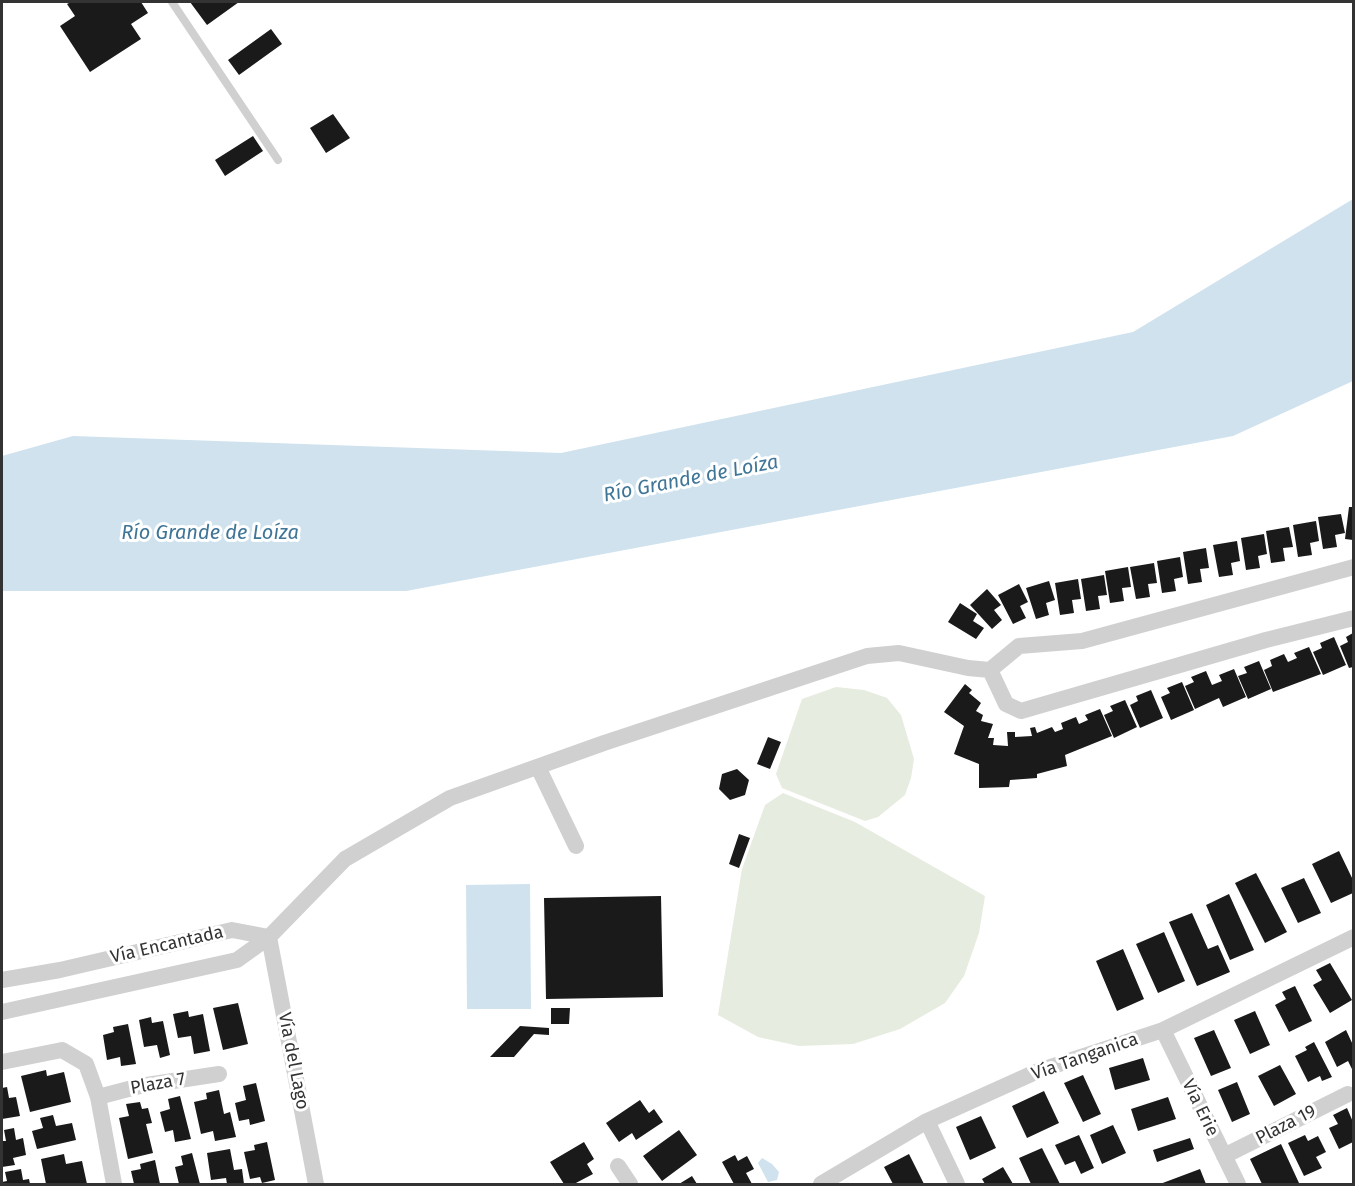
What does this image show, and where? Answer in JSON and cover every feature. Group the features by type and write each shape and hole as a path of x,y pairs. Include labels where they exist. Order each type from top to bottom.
{"street":[{"path":"269,937 345,859 450,798 538,767 867,656 899,653 968,668 990,670 1020,646 1082,641 1353,567"},
{"path":"990,670 1005,704 1021,711 1266,640 1353,618"},
{"path":"538,767 576,846"},
{"name":"Vía Encantada","path":"2,980 60,970 232,930 269,937"},
{"name":"Vía Encantada","path":"2,1011 237,960 269,937"},
{"name":"Vía del Lago","path":"269,937 316,1185"},
{"name":"Vía Tanganica","path":"821,1185 927,1121 1038,1071 1163,1030 1353,937"},
{"name":"Vía Erie","path":"1163,1030 1238,1185"},
{"path":"2,1062 62,1050 86,1064 98,1097 114,1185"},
{"name":"Plaza 7","path":"98,1097 140,1086 219,1074"},
{"name":"Plaza 19","path":"1224,1156 1348,1094"},
{"path":"927,1121 957,1185"},
{"path":"618,1166 630,1185"}],"lane":[{"path":"172,2 278,160"}],"shaded area":[{"path":"836,687 864,690 887,698 901,715 914,759 905,795 878,817 865,821 782,788 776,774 802,699"},
{"path":"783,793 855,822 985,896 979,933 964,976 945,1003 900,1029 853,1044 799,1046 758,1037 718,1015 742,869 765,805"}],"water":[{"name":"Río Grande de Loíza","path":"1353,199 1353,381 1233,436 406,591 2,591 2,456 73,436 561,453 1133,332"},
{"path":"530,884 531,1009 467,1009 466,885"},
{"path":"762,1158 779,1172 777,1180 768,1182 758,1163"}],"building":[{"path":"71,2 141,2 148,13 131,24 141,39 90,72 60,26 75,16 67,4"},
{"path":"190,2 239,2 207,25"},
{"path":"271,29 282,44 239,75 228,60"},
{"path":"333,114 350,138 326,153 310,128"},
{"path":"253,136 263,151 225,176 215,160"},
{"path":"1349,507 1353,507 1353,540 1345,539"},
{"path":"1341,514 1345,533 1335,535 1337,547 1323,549 1318,517"},
{"path":"1316,521 1319,541 1310,543 1312,555 1298,557 1293,525"},
{"path":"1289,527 1293,547 1283,548 1285,561 1271,563 1266,531"},
{"path":"1264,534 1267,554 1258,556 1260,568 1246,570 1241,538"},
{"path":"1237,541 1240,561 1231,563 1233,575 1219,577 1213,545"},
{"path":"1206,548 1209,568 1200,569 1202,582 1188,584 1183,552"},
{"path":"1180,557 1183,577 1174,579 1176,591 1162,593 1157,561"},
{"path":"1154,563 1157,583 1148,584 1150,597 1136,599 1130,567"},
{"path":"1128,567 1131,587 1122,588 1124,601 1110,603 1105,571"},
{"path":"1104,575 1107,595 1098,596 1100,609 1086,611 1081,579"},
{"path":"1078,579 1081,599 1072,600 1074,613 1060,615 1055,583"},
{"path":"1049,581 1055,600 1046,603 1049,615 1036,619 1026,588"},
{"path":"1019,584 1028,602 1020,606 1026,618 1013,624 998,595"},
{"path":"987,589 1001,605 994,610 1002,620 992,629 970,605"},
{"path":"960,603 977,614 973,621 984,628 976,639 948,622"},
{"path":"1353,633 1353,667 1349,668 1340,646 1348,642 1346,637"},
{"path":"1334,637 1346,665 1323,675 1313,652 1322,648 1320,643"},
{"path":"1309,647 1321,674 1273,692 1264,670 1272,666 1270,660 1284,654 1288,662 1297,658 1294,653"},
{"path":"1259,661 1271,689 1248,699 1238,676 1247,673 1244,667"},
{"path":"1234,669 1246,697 1223,707 1219,698 1195,709 1185,686 1194,682 1191,677 1206,671 1212,685 1222,681 1219,675"},
{"path":"1182,682 1194,710 1171,720 1161,697 1170,693 1167,688"},
{"path":"965,684 972,690 969,693 981,703 976,711 983,715 981,721 993,724 988,738 994,738 993,745 1008,746 1007,732 1015,732 1015,737 1032,736 1030,728 1035,727 1037,733 1052,727 1055,732 1063,729 1061,723 1076,717 1079,724 1088,720 1085,715 1100,709 1112,736 1065,755 1067,766 1037,774 1037,778 1010,780 1009,787 979,788 979,764 954,754 964,726 944,712"},
{"path":"1151,690 1163,718 1140,728 1130,705 1138,701 1136,696"},
{"path":"1125,700 1137,727 1114,738 1104,715 1113,711 1110,706"},
{"path":"768,737 781,742 770,769 757,764"},
{"path":"737,769 749,780 745,795 730,800 719,789 722,774"},
{"path":"739,834 750,838 739,868 729,864"},
{"path":"1339,851 1353,880 1353,893 1331,903 1312,864"},
{"path":"1256,873 1287,932 1265,943 1235,883"},
{"path":"1304,878 1321,913 1298,923 1281,888"},
{"path":"1229,894 1254,950 1230,960 1206,905"},
{"path":"661,896 663,997 546,999 544,898"},
{"path":"1192,913 1208,949 1218,945 1230,972 1197,986 1169,922"},
{"path":"1164,932 1185,981 1158,993 1136,944"},
{"path":"1123,949 1144,999 1117,1011 1096,961"},
{"path":"1330,963 1352,1000 1330,1013 1313,985 1322,980 1316,970"},
{"path":"1295,986 1312,1021 1289,1032 1275,1005 1286,999 1282,992"},
{"path":"238,1003 248,1044 223,1050 213,1008"},
{"path":"551,1008 570,1008 569,1024 551,1024"},
{"path":"188,1011 189,1017 203,1014 210,1051 194,1054 191,1036 178,1038 173,1014"},
{"path":"1255,1011 1270,1045 1250,1054 1234,1020"},
{"path":"151,1017 152,1023 163,1021 170,1055 160,1058 157,1045 144,1047 139,1020"},
{"path":"128,1024 136,1064 121,1066 120,1057 107,1060 103,1035 114,1032 113,1027"},
{"path":"520,1026 549,1028 549,1035 534,1034 514,1057 490,1057"},
{"path":"1214,1030 1231,1068 1211,1076 1194,1038"},
{"path":"1346,1030 1353,1045 1353,1071 1348,1061 1337,1067 1325,1042"},
{"path":"1314,1042 1332,1077 1322,1081 1320,1076 1308,1082 1295,1056 1307,1050 1305,1047"},
{"path":"1143,1058 1150,1080 1115,1090 1109,1068"},
{"path":"1280,1065 1296,1094 1274,1106 1258,1076"},
{"path":"46,1070 47,1076 64,1072 71,1102 30,1112 21,1076"},
{"path":"1083,1075 1101,1114 1083,1122 1064,1083"},
{"path":"1237,1082 1250,1114 1232,1122 1218,1090"},
{"path":"256,1083 265,1121 250,1125 249,1119 239,1121 235,1103 246,1100 243,1086"},
{"path":"7,1087 9,1098 16,1097 20,1116 2,1119 2,1088"},
{"path":"219,1090 224,1114 230,1112 236,1137 215,1141 213,1131 201,1134 194,1102 207,1099 206,1093"},
{"path":"1044,1091 1059,1123 1027,1138 1012,1106"},
{"path":"180,1096 191,1139 175,1142 173,1130 165,1132 160,1112 170,1109 168,1099"},
{"path":"1168,1097 1176,1119 1138,1131 1131,1109"},
{"path":"640,1100 649,1113 654,1109 663,1122 636,1140 632,1133 619,1142 606,1123"},
{"path":"140,1102 142,1109 148,1108 152,1123 146,1124 153,1153 128,1159 119,1118 129,1116 126,1104"},
{"path":"1347,1108 1353,1122 1353,1142 1339,1149 1329,1128 1338,1124 1333,1115"},
{"path":"53,1115 56,1126 72,1123 76,1140 37,1149 32,1131 43,1128 40,1118"},
{"path":"981,1116 996,1148 970,1160 956,1127"},
{"path":"1113,1125 1126,1153 1102,1164 1090,1135"},
{"path":"14,1128 16,1140 23,1138 26,1155 13,1158 15,1165 2,1167 2,1141 6,1141 4,1130"},
{"path":"679,1130 697,1155 662,1181 643,1156"},
{"path":"1079,1135 1094,1168 1081,1174 1075,1161 1065,1165 1055,1145"},
{"path":"1305,1135 1308,1141 1318,1136 1326,1152 1316,1157 1322,1168 1304,1176 1288,1143"},
{"path":"1190,1138 1194,1149 1157,1162 1153,1150"},
{"path":"267,1142 275,1180 262,1183 260,1177 250,1179 244,1152 255,1150 254,1145"},
{"path":"584,1142 594,1159 587,1164 593,1174 574,1184 564,1184 550,1162"},
{"path":"1281,1144 1299,1183 1262,1184 1250,1159"},
{"path":"1042,1148 1060,1184 1031,1184 1019,1158"},
{"path":"230,1149 234,1170 242,1169 244,1184 227,1184 226,1178 211,1180 207,1153"},
{"path":"192,1153 200,1184 179,1184 175,1167 183,1165 181,1156"},
{"path":"64,1154 66,1164 82,1161 87,1184 46,1184 41,1159"},
{"path":"909,1154 924,1184 893,1184 884,1167"},
{"path":"735,1155 738,1161 747,1156 754,1169 746,1173 752,1184 734,1184 722,1162"},
{"path":"155,1160 160,1184 134,1184 131,1171 141,1169 140,1164"},
{"path":"1003,1167 1013,1184 985,1184 982,1179"},
{"path":"21,1169 23,1180 29,1179 30,1184 2,1184 7,1181 5,1172"},
{"path":"1200,1169 1206,1184 1160,1184"},
{"path":"692,1176 697,1184 679,1184"}]}
